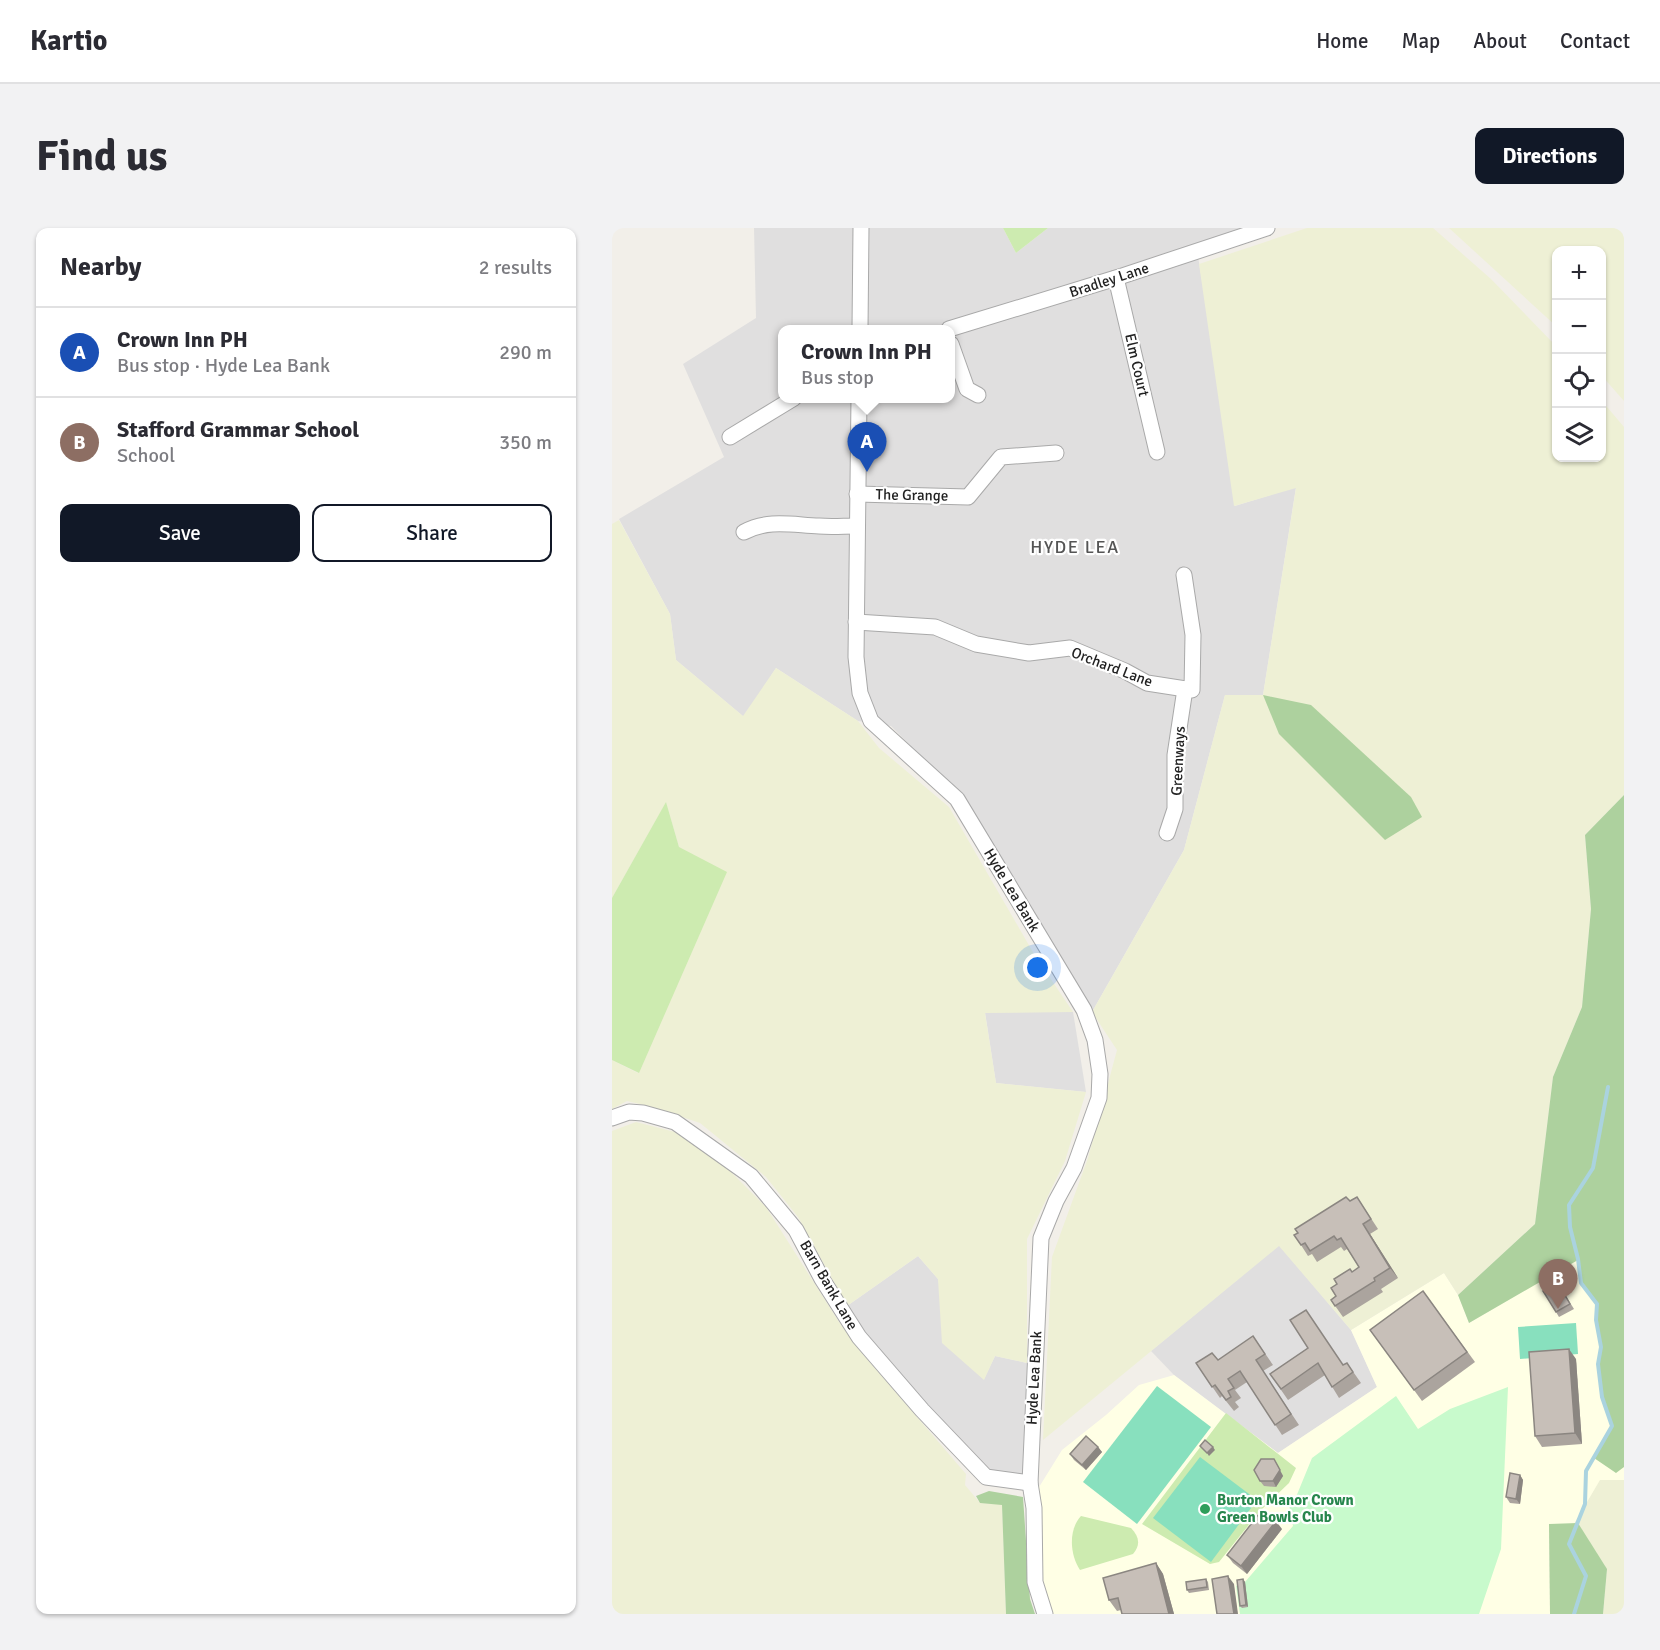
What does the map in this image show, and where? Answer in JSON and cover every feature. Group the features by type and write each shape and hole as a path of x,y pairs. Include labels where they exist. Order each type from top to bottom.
{"street":[{"path":"860,325 861,228"},
{"name":"Bradley Lane","path":"955,328 1267,228"},
{"name":"Elm Court","path":"1116,278 1157,452"},
{"path":"955,355 967,389 978,395"},
{"path":"730,437 787,403"},
{"name":"Hyde Lea Bank","path":"859,403 856,657 860,693 871,721 957,799 1084,1010 1095,1040 1100,1074 1099,1098 1074,1168 1056,1201 1041,1238 1030,1484 1034,1508 1035,1582 1045,1614"},
{"name":"The Grange","path":"857,494 968,497 1001,458 1056,453"},
{"path":"744,532 755,526 770,523 857,526"},
{"name":"Greenways","path":"1167,833 1175,809 1175,755 1188,689 1193,635 1184,575"},
{"name":"Orchard Lane","path":"856,622 935,627 976,644 1029,653 1070,648 1125,671 1147,683 1188,689"},
{"name":"Barn Bank Lane","path":"612,1118 629,1112 644,1113 675,1122 751,1176 796,1230 822,1279 859,1337 922,1410 986,1477 1030,1484"}],"shaded area":[{"path":"754,228 1003,228 1016,253 1048,228 1244,228 1196,245 1215,357 1235,506 1296,487 1263,695 1225,695 1184,850 1092,1012 967,803 891,726 858,721 776,668 744,717 676,660 670,614 619,519 724,457 683,364 756,318"},
{"path":"1307,228 1433,228 1491,279 1552,342 1552,462 1606,462 1606,406 1624,427 1624,795 1585,835 1591,909 1582,1007 1553,1077 1535,1224 1458,1295 1444,1273 1351,1330 1279,1246 1043,1440 1052,1257 1088,1158 1117,1050 1092,1012 1184,850 1225,695 1263,695 1296,488 1234,506 1199,264"},
{"path":"1449,228 1624,228 1624,401 1606,381 1606,246 1552,246 1552,322"},
{"path":"619,520 670,614 676,660 743,716 776,668 858,721 879,748 949,807 1034,954 1073,1012 985,1013 996,1083 1086,1092 1065,1161 1027,1239 1027,1363 995,1356 984,1380 942,1343 938,1279 918,1256 847,1306 798,1217 766,1177 700,1123 627,1101 612,1109 612,1060 638,1073 679,847 666,803 612,898 612,524"},
{"path":"1624,996 1624,1480 1600,1481 1573,1526 1549,1524 1550,1614 1050,1614 1041,1581 1036,1492 1062,1450 1139,1385 1174,1375 1278,1453 1377,1387 1351,1330 1444,1273 1458,1295 1469,1323 1578,1259"},
{"path":"985,1012 1073,1012 1086,1092 996,1083"},
{"path":"636,1122 675,1132 727,1168 766,1207 839,1322 861,1352 966,1474 965,1485 980,1503 1002,1504 1006,1614 612,1614 612,1131"},
{"path":"1279,1245 1351,1330 1377,1387 1278,1453 1174,1375 1151,1351"},
{"path":"918,1256 938,1279 940,1290 984,1379 995,1356 1027,1363 1024,1474 998,1475 985,1469 869,1340 847,1306"},
{"path":"1600,1480 1624,1480 1624,1614 1603,1614 1607,1569 1573,1526"}],"green space":[{"path":"1003,228 1048,228 1016,253"},
{"path":"1263,695 1311,705 1411,797 1422,817 1385,840 1279,734"},
{"path":"1624,795 1624,1467 1616,1473 1594,1458 1612,1426 1602,1397 1598,1364 1601,1347 1596,1320 1597,1304 1581,1283 1578,1260 1469,1323 1458,1295 1535,1224 1553,1077 1582,1007 1591,909 1585,835"},
{"path":"666,802 679,847 727,872 639,1073 612,1060 612,898"},
{"path":"1576,1323 1578,1354 1520,1359 1518,1327"},
{"path":"1157,1386 1211,1427 1137,1524 1083,1482"},
{"path":"1508,1387 1501,1549 1479,1614 1240,1614 1236,1586 1245,1582 1293,1526 1289,1505 1296,1497 1312,1458 1396,1396 1418,1429 1450,1409"},
{"path":"1226,1413 1296,1468 1289,1483 1260,1511 1219,1562 1210,1564 1142,1524"},
{"name":"Burton Manor Crown Green Bowls Club","path":"1200,1457 1257,1500 1211,1562 1153,1518"},
{"path":"989,1491 1023,1497 1030,1599 1035,1614 1006,1614 1002,1505 980,1503 976,1496"},
{"path":"1081,1516 1131,1528 1138,1541 1136,1551 1133,1554 1080,1570 1072,1550 1072,1535"},
{"path":"1578,1523 1607,1569 1603,1614 1550,1614 1549,1524"}],"building":[{"path":"1346,1197 1350,1201 1357,1197 1371,1219 1363,1224 1390,1268 1374,1278 1375,1281 1335,1306 1331,1300 1336,1296 1331,1288 1337,1284 1334,1279 1350,1269 1352,1272 1359,1267 1341,1238 1337,1240 1334,1236 1310,1251 1305,1243 1301,1245 1294,1235 1298,1233 1295,1229"},
{"path":"1558,1283 1570,1304 1556,1312 1543,1291"},
{"path":"1423,1291 1467,1352 1414,1390 1370,1330"},
{"path":"1306,1310 1343,1365 1347,1363 1353,1372 1332,1387 1318,1363 1281,1389 1270,1374 1308,1348 1290,1320"},
{"path":"1253,1336 1265,1354 1256,1360 1291,1414 1275,1425 1240,1371 1228,1379 1234,1388 1228,1391 1231,1397 1226,1400 1215,1385 1212,1387 1196,1363 1212,1353 1218,1360"},
{"path":"1569,1349 1575,1433 1535,1436 1529,1352"},
{"path":"1086,1436 1098,1447 1082,1465 1070,1454"},
{"path":"1205,1440 1213,1447 1207,1453 1200,1446"},
{"path":"1261,1459 1274,1459 1280,1470 1273,1481 1260,1481 1254,1470"},
{"path":"1510,1473 1520,1475 1516,1499 1506,1497"},
{"path":"1262,1510 1276,1521 1241,1566 1227,1555"},
{"path":"1156,1563 1169,1614 1122,1614 1118,1598 1109,1600 1103,1578"},
{"path":"1228,1576 1234,1614 1217,1614 1212,1579"},
{"path":"1206,1579 1207,1587 1187,1590 1186,1582"},
{"path":"1243,1579 1246,1605 1240,1606 1237,1580"}],"waterway":[{"path":"1574,1614 1586,1576 1569,1544 1585,1504 1586,1471 1612,1426 1602,1397 1598,1364 1601,1347 1596,1320 1597,1304 1581,1283 1570,1227 1569,1205 1593,1168 1608,1087"}],"place":[{"name":"Crown Inn PH","path":"867,472"},
{"name":"Stafford Grammar School","path":"1558,1309"},
{"name":"Burton Manor Crown Green Bowls Club","path":"1205,1509"}],"district":[{"name":"HYDE LEA","path":"1075,547"}]}
